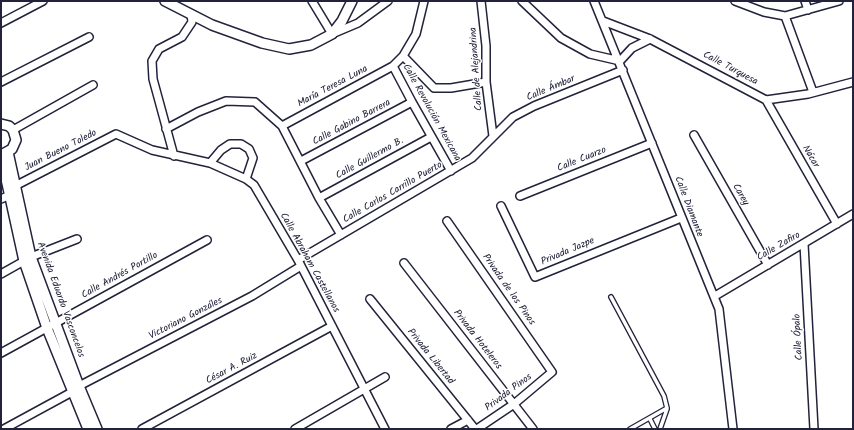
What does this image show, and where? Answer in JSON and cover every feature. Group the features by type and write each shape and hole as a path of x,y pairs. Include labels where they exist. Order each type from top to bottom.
{"street":[{"path":"1,23 43,1"},
{"path":"165,1 226,30 262,43 289,49 311,45 358,23 388,1"},
{"path":"174,156 153,79 152,61 159,49 182,37 192,22 191,14 180,1"},
{"path":"312,1 332,34"},
{"path":"332,34 342,21 352,1"},
{"name":"María Teresa Luna","path":"282,126 394,66 403,56 416,34 424,1"},
{"name":"Calle de Alejandrina","path":"480,1 486,46 486,82 493,136"},
{"path":"522,1 561,38 590,54 620,61 632,48 650,39"},
{"name":"Calle Diamante","path":"594,1 620,61 682,218 715,296 719,309 733,429"},
{"path":"736,1 764,12 786,16 839,1"},
{"path":"805,1 808,10"},
{"path":"786,16 813,92"},
{"name":"Calle Turquesa","path":"603,21 650,39 766,100"},
{"path":"1,82 89,37"},
{"path":"403,56 434,88 450,88 486,82"},
{"name":"Calle Revolución Mexicana","path":"394,66 431,137 451,170"},
{"name":"Calle Ámbar","path":"493,136 518,114 623,70"},
{"path":"766,100 813,92 853,82"},
{"path":"13,130 93,85"},
{"name":"Nácar","path":"766,100 837,224"},
{"path":"166,129 198,112 226,101 255,102 282,126 319,198 341,235"},
{"name":"Calle Gabino Barrera","path":"301,161 412,102"},
{"path":"1,124 9,126 13,130 16,140 12,149 4,154"},
{"name":"Calle Abraham Castellanos","path":"116,134 152,150 210,163 246,178 254,186 299,263 385,429"},
{"name":"Juan Bueno Toledo","path":"15,186 116,134"},
{"name":"Carey","path":"694,135 768,265"},
{"name":"Calle Carlos Carrillo Puerto","path":"299,263 341,235 472,158 493,136"},
{"name":"Calle Guillermo B.","path":"319,198 431,137"},
{"name":"Calle Cuarzo","path":"520,196 652,143"},
{"path":"210,163 221,150 230,144 241,144 249,149 253,158 246,178"},
{"name":"Avenida Eduardo Vasconcelos","path":"4,154 15,186 28,259"},
{"name":"Avenida Eduardo Vasconcelos","path":"4,154 10,195 28,259 51,326 76,389 88,429"},
{"path":"1,199 10,195"},
{"name":"Privada Jazpe","path":"501,206 535,277 682,218"},
{"name":"Calle Zafiro","path":"715,296 853,214"},
{"name":"Privada de los Pinos","path":"447,221 552,372"},
{"path":"1,274 28,259 77,239"},
{"name":"Calle Andrés Portillo","path":"1,353 207,240"},
{"name":"Calle Ópalo","path":"804,244 814,429"},
{"name":"Privada Hoteleros","path":"404,262 533,429"},
{"name":"Victoriano Gonzáles","path":"4,429 76,389 252,296 299,263"},
{"name":"Privada Libertad","path":"370,299 476,429"},
{"name":"César A. Ruiz","path":"142,429 332,326"},
{"name":"Privada Pinos","path":"476,429 514,404 552,372"},
{"path":"295,429 385,377"},
{"name":"Avenida Eduardo Vasconcelos","path":"76,389 97,429"},
{"path":"451,429 468,420"}],"lane":[{"path":"611,297 664,396 667,408 660,429"},
{"path":"630,429 667,408"},
{"path":"650,419 655,429"}]}
